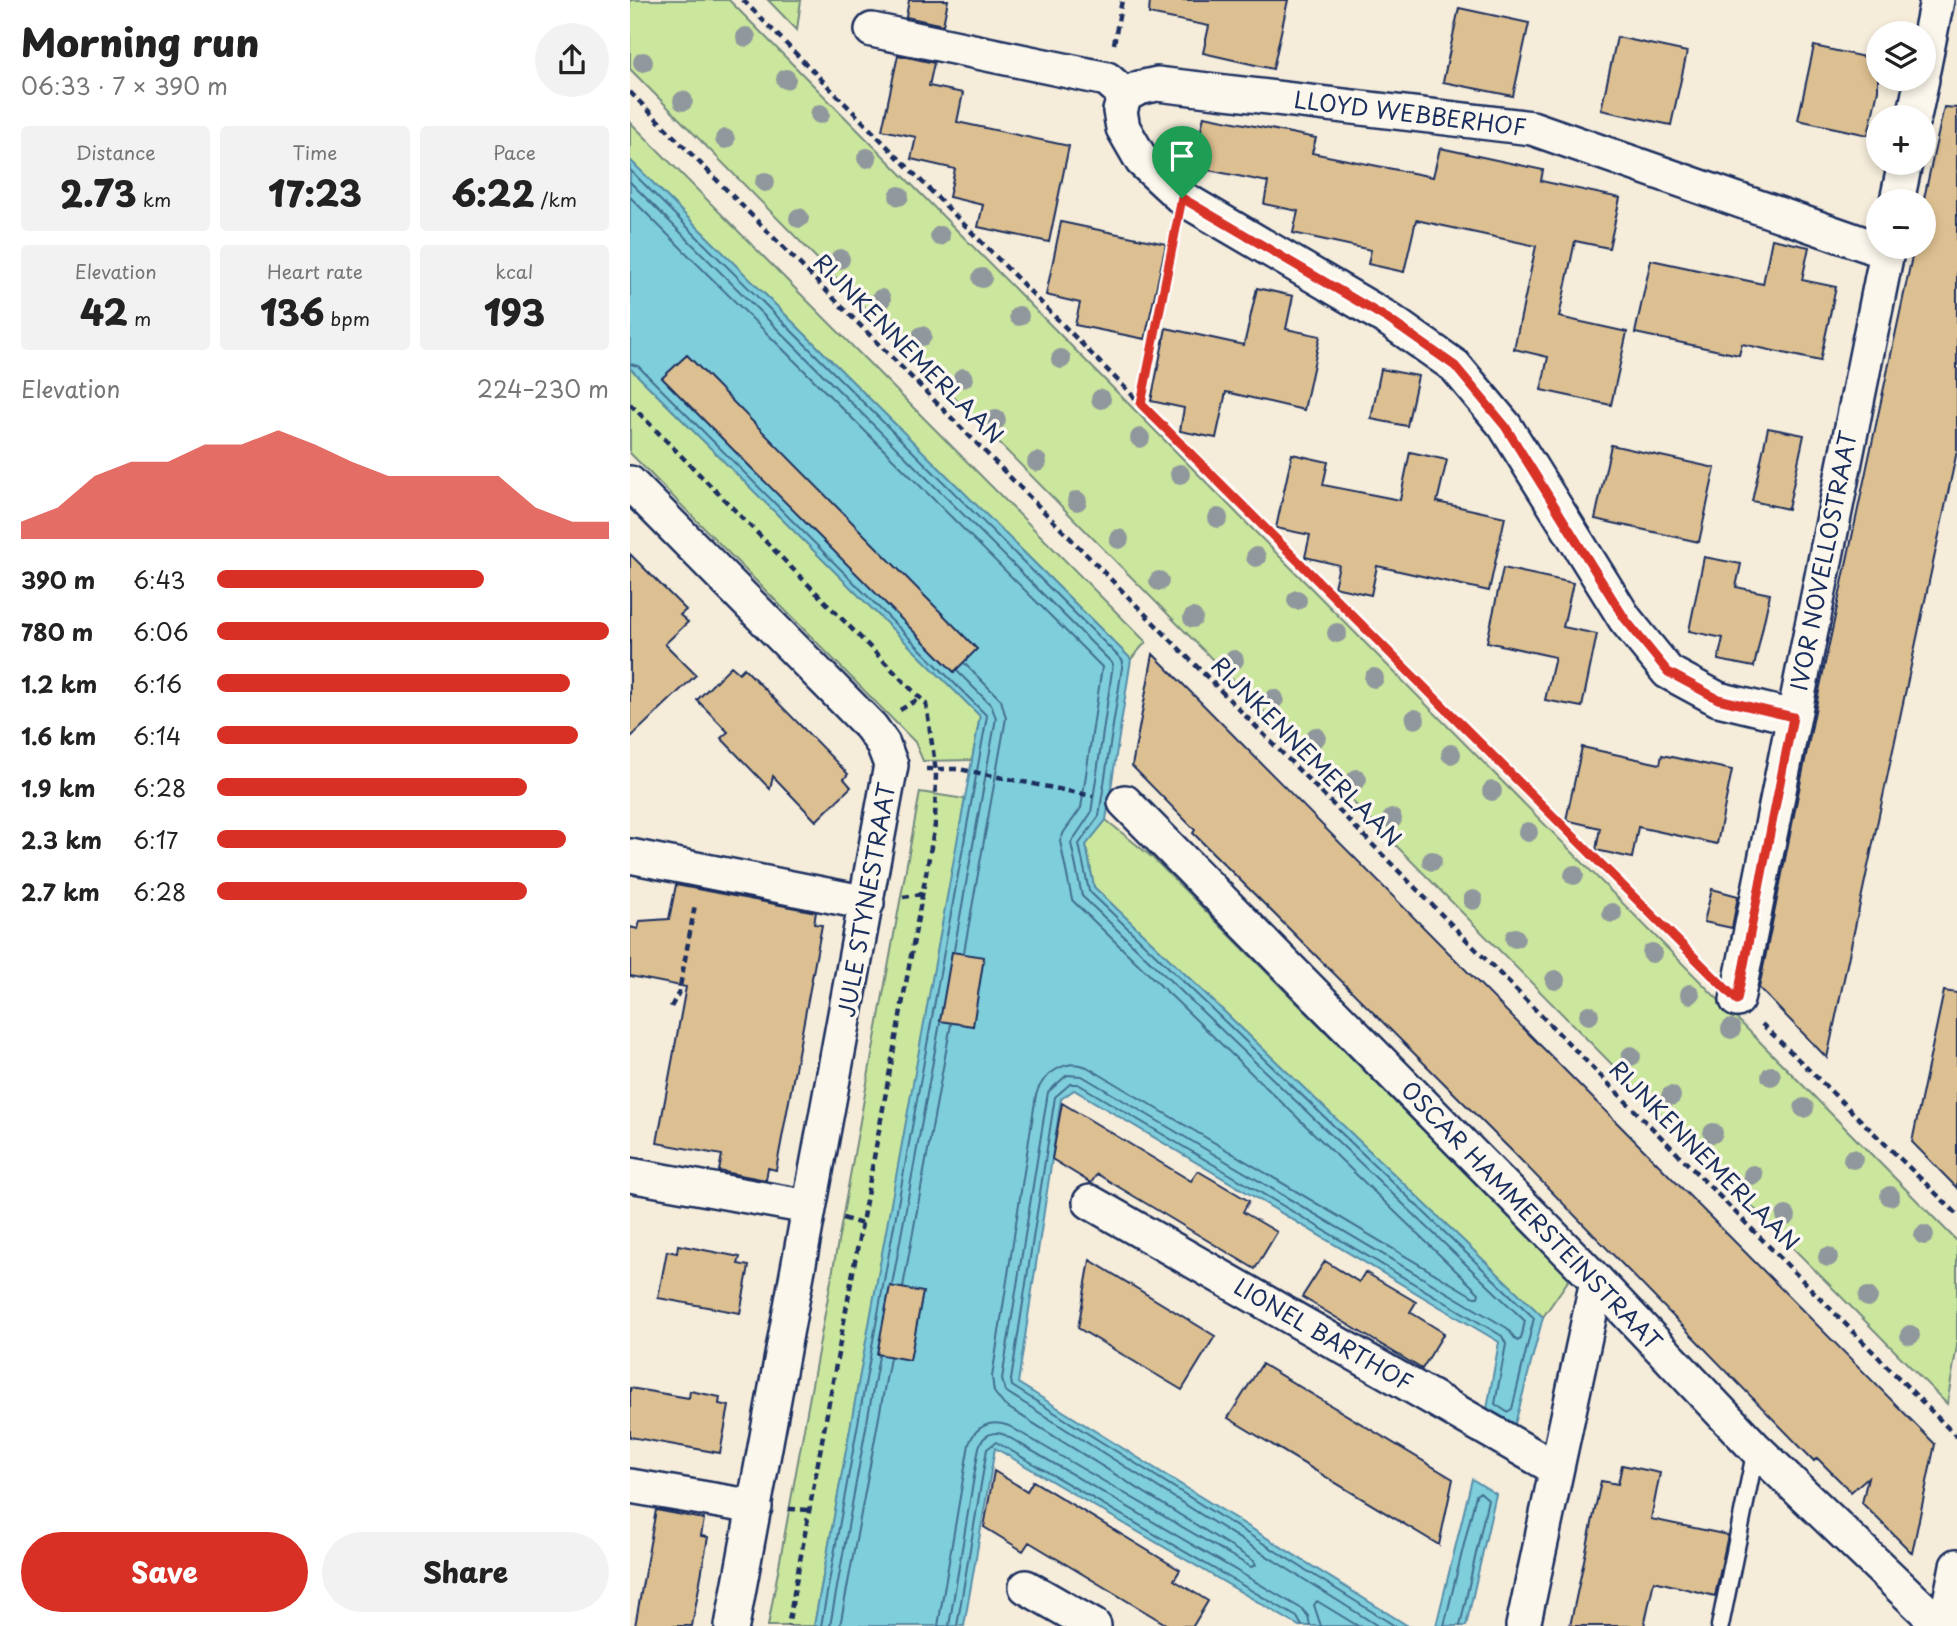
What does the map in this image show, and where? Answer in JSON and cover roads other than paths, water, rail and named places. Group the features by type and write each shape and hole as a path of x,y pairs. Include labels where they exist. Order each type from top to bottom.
{"street":[{"path":"1933,21 1937,0"},
{"path":"872,30 1116,87 1123,128 1142,161 1182,198 1388,319 1455,366 1505,426 1625,619 1668,672 1718,699 1793,717"},
{"name":"LLOYD WEBBERHOF","path":"1116,87 1139,88 1157,84 1532,128 1866,242"},
{"name":"IVOR NOVELLOSTRAAT","path":"1737,1000 1886,259"},
{"name":"JULE STYNESTRAAT","path":"630,483 870,727 883,744 891,765 732,1626"},
{"name":"OSCAR HAMMERSTEINSTRAAT","path":"1125,802 1597,1281 1756,1449 1943,1626"},
{"path":"630,856 867,903"},
{"path":"630,1175 808,1208"},
{"name":"LIONEL BARTHOF","path":"1090,1202 1555,1468"},
{"path":"1523,1626 1597,1281"},
{"path":"630,1486 755,1507"},
{"path":"1943,1626 1957,1566"},
{"path":"1026,1587 1094,1626"}],"lane":[{"path":"1720,1626 1756,1449"}],"water":[{"path":"630,160 1131,659 1106,820 1086,845 1094,887 1543,1317 1515,1424 1487,1409 1499,1342 1074,1090 1061,1099 1018,1383 1408,1626 1299,1626 995,1448 964,1626 814,1626 980,716 630,368"},
{"path":"1472,1479 1496,1494 1466,1626 1436,1626"}]}
